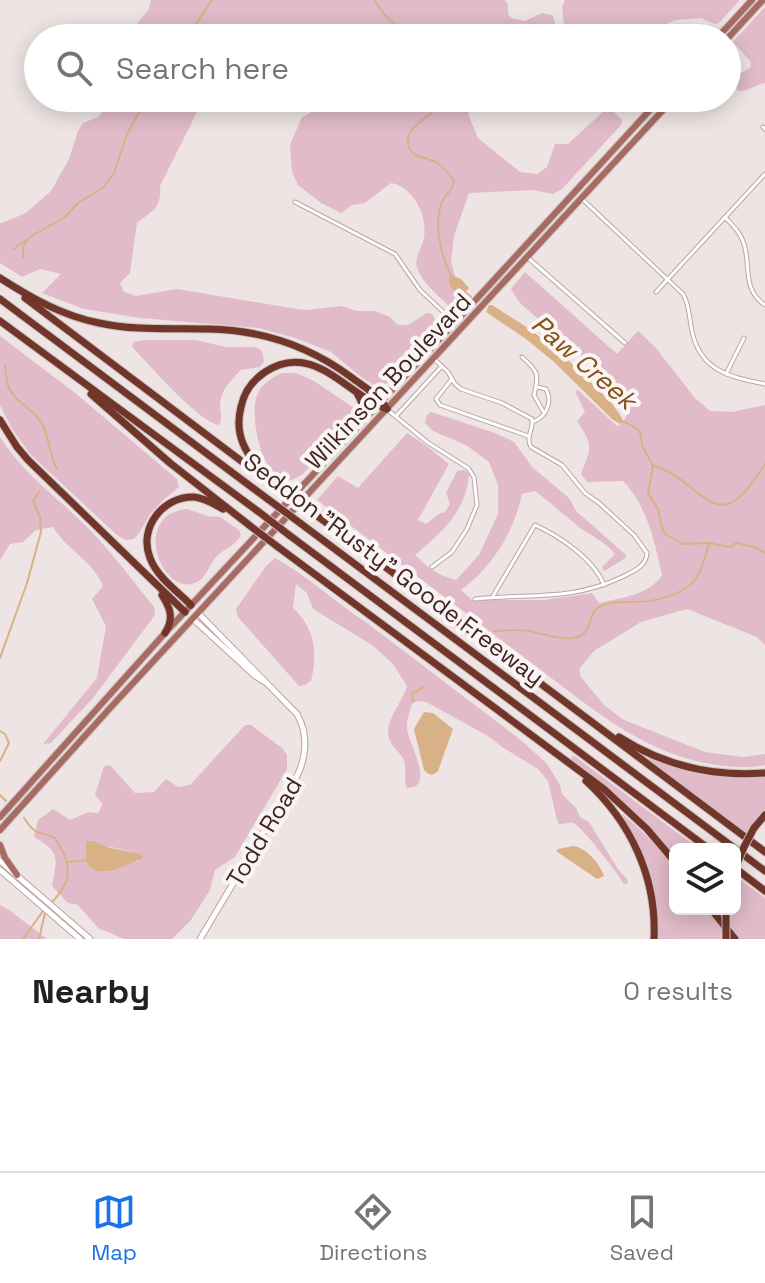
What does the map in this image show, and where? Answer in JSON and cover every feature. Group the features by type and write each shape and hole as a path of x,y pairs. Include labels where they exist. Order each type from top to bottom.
{"highway":[{"path":"0,279 52,308 101,324 231,330 284,341 325,360 387,409"},
{"path":"0,279 765,852"},
{"name":"Seddon \"Rusty\" Goode Freeway","path":"0,299 765,871"},
{"name":"Seddon \"Rusty\" Goode Freeway","path":"0,321 701,843"},
{"path":"57,363 170,463 249,525 628,810 669,855"},
{"path":"276,485 246,453 240,435 242,402 255,381 274,368 297,363 323,369 379,403"},
{"path":"354,390 364,408 359,425"},
{"path":"0,420 28,460 154,583 188,608"},
{"path":"188,608 150,558 147,541 155,516 163,507 177,500 198,498 211,502 249,525"},
{"path":"154,583 171,615 165,633"},
{"path":"589,719 632,746 683,766 729,774 765,773"},
{"path":"571,765 608,802 639,853 651,891 654,939"},
{"path":"741,855 754,828 765,815"},
{"path":"741,873 765,891"},
{"path":"716,915 735,939"},
{"path":"726,915 726,939"}],"main road":[{"path":"730,24 752,0"},
{"path":"741,24 763,0"},
{"name":"Wilkinson Boulevard","path":"0,830 527,257 542,234 649,112"},
{"name":"Wilkinson Boulevard","path":"0,817 165,633 379,403 661,112"},
{"path":"405,390 455,329 455,323"},
{"path":"188,608 196,616"},
{"path":"0,845 17,875"}],"street":[{"path":"656,292 765,174"},
{"path":"580,198 668,278 686,299 693,337 712,366 726,374 765,384"},
{"path":"295,202 395,254 420,290 455,323"},
{"path":"725,217 742,238 750,287 765,305"},
{"path":"527,257 625,343"},
{"path":"726,374 744,338"},
{"path":"522,357 538,373 534,395 544,413"},
{"path":"433,358 461,389 528,415 532,422 528,436 531,447 562,465 585,493 634,535 647,553 642,567 604,585 566,595 475,599"},
{"path":"395,416 442,366"},
{"path":"452,379 437,396 440,405 528,436"},
{"path":"532,422 540,419 550,399 549,393 537,387"},
{"path":"387,409 427,442 468,468 474,477 477,505 467,529 452,552 432,567"},
{"path":"493,597 535,525 587,558 604,585"},
{"name":"Todd Road","path":"196,616 255,676 291,706 301,721 305,745 302,765 200,939"},
{"path":"0,861 35,890 80,939"},
{"path":"0,870 90,939"}],"shaded area":[{"path":"151,0 505,0 511,18 525,21 542,13 552,15 555,24 137,24 149,9"},
{"path":"565,0 740,0 715,24 701,18 666,24 564,24 562,7"},
{"path":"765,7 765,83 741,91 741,73 750,68 751,62 741,51 741,33"},
{"path":"102,112 197,112 160,186 158,204 137,223 130,273 120,283 124,292 136,296 177,289 297,309 340,306 358,311 375,311 390,317 398,325 408,325 426,313 432,314 435,319 432,333 387,383 377,387 331,352 295,338 259,328 140,318 84,309 42,293 61,274 40,269 22,277 0,263 0,223 26,213 51,191 69,159 83,123"},
{"path":"469,112 478,138 520,172 537,174 547,167 555,144 568,144 603,112 614,112 622,120 621,125 562,189 553,194 533,190 469,193 454,236 451,262 462,300 449,306 419,273 417,260 424,237 424,221 417,204 406,190 391,183 365,203 352,205 341,213 321,203 298,185 292,172 290,145 302,117 310,113"},
{"path":"525,272 617,354 638,331 655,347 695,398 710,411 732,412 765,405 765,645 757,637 687,609 641,622 594,651 579,669 581,677 605,706 624,720 705,752 743,757 765,754 765,765 740,767 700,762 663,750 627,731 576,696 317,500 338,476 358,488 407,433 449,464 418,520 426,524 445,512 450,504 446,493 457,471 464,470 469,474 458,510 415,555 433,570 456,580 479,555 498,514 498,485 489,462 466,445 433,431 425,423 431,412 514,442 533,468 569,498 576,511 626,555 626,558 604,571 602,567 615,554 611,550 535,491 522,494 500,548 482,571 461,590 472,600 544,600 592,593 599,603 634,595 657,582 662,575 653,538 644,513 631,491 623,481 587,482 581,474 589,446 577,421 585,412 575,391 578,390 617,426 623,423 628,413 625,403 595,366 519,302 511,289"},
{"path":"450,275 461,279 469,288 462,296 451,288"},
{"path":"489,305 531,330 568,360 611,402 623,423 612,419 526,339 486,312"},
{"path":"0,336 75,393 177,479 179,487 152,512 134,539 126,540 118,536 30,454 11,427 0,405"},
{"path":"195,340 226,347 256,347 262,351 264,361 260,367 241,370 227,386 220,400 219,425 186,403 132,347 133,342"},
{"path":"281,373 296,373 314,381 357,413 303,474 289,480 277,476 270,468 256,428 255,402 258,393 268,381"},
{"path":"0,437 29,473 113,555 154,607 155,615 93,698 51,743 43,744 97,678 106,626 92,599 103,586 99,577 53,527 36,530 23,542 10,544 0,560"},
{"path":"187,509 220,517 239,530 241,535 215,558 199,581 183,584 172,578 163,567 157,553 156,538 160,525 170,514"},
{"path":"275,558 367,623 522,741 547,764 562,794 580,817 589,822 628,883 624,884 577,826 559,824 548,781 538,769 488,736 426,702 412,704 408,719 407,729 419,764 420,781 407,788 404,761 388,734 407,686 393,664 372,645 313,609 307,593 296,584 293,608 306,624 314,651 311,681 305,685 299,686 238,617 236,609"},
{"path":"424,712 433,713 453,729 438,771 433,774 424,770 414,729"},
{"path":"245,725 251,725 287,755 287,769 235,857 215,870 210,890 191,920 172,939 124,939 98,928 78,905 68,903 52,886 55,857 49,847 34,837 38,820 53,809 70,820 89,812 98,813 103,804 95,795 104,766 110,765 135,793 154,792 166,779 178,787 190,785","holes":["86,841 140,854 138,861 120,868 88,859"]},
{"path":"573,755 691,843 669,843 669,850 643,820 571,760"},
{"path":"649,757 706,774 735,778 765,777 765,809 746,834"},
{"path":"622,814 643,832 669,862 669,915 711,915 722,929 721,939 656,939 656,907 650,875 638,844"},
{"path":"86,841 141,854 143,858 108,871 94,870 87,861"},
{"path":"573,846 592,857 604,876 597,879 556,851"},
{"path":"741,880 765,898 765,939 740,939 730,926 731,915 741,915"},
{"path":"0,905 9,910 47,939 0,939"}],"waterway":[{"path":"196,24 212,0"},
{"name":"Paw Creek","path":"374,0 394,24"},
{"path":"23,257 23,247 30,237 65,217 78,203 104,187 114,173 127,134 139,112"},
{"name":"Paw Creek","path":"433,112 415,127 408,139 413,153 436,162 454,181 442,202 438,220 442,250 452,277"},
{"path":"14,249 26,240"},
{"name":"Paw Creek","path":"464,291 471,297"},
{"path":"5,366 11,391 44,428 57,469"},
{"name":"Paw Creek","path":"622,421 640,432 642,445 653,466 648,493 658,509 665,534 683,544 709,543 731,547 736,543 765,553"},
{"path":"654,466 672,474 711,502 722,505 734,501 748,488 765,464"},
{"path":"0,658 27,583 41,532 40,517 33,501 39,492"},
{"path":"494,631 526,631 564,638 580,636 587,629 592,615 603,605 651,601 684,589 698,574 709,544"},
{"path":"413,701 411,694 424,687"},
{"path":"0,731 9,743 0,761"},
{"path":"0,795 6,801"},
{"path":"24,818 34,830 55,838 65,856 67,880 50,904"},
{"path":"68,862 90,860"},
{"path":"23,939 43,911"},
{"path":"39,939 45,913"}]}
